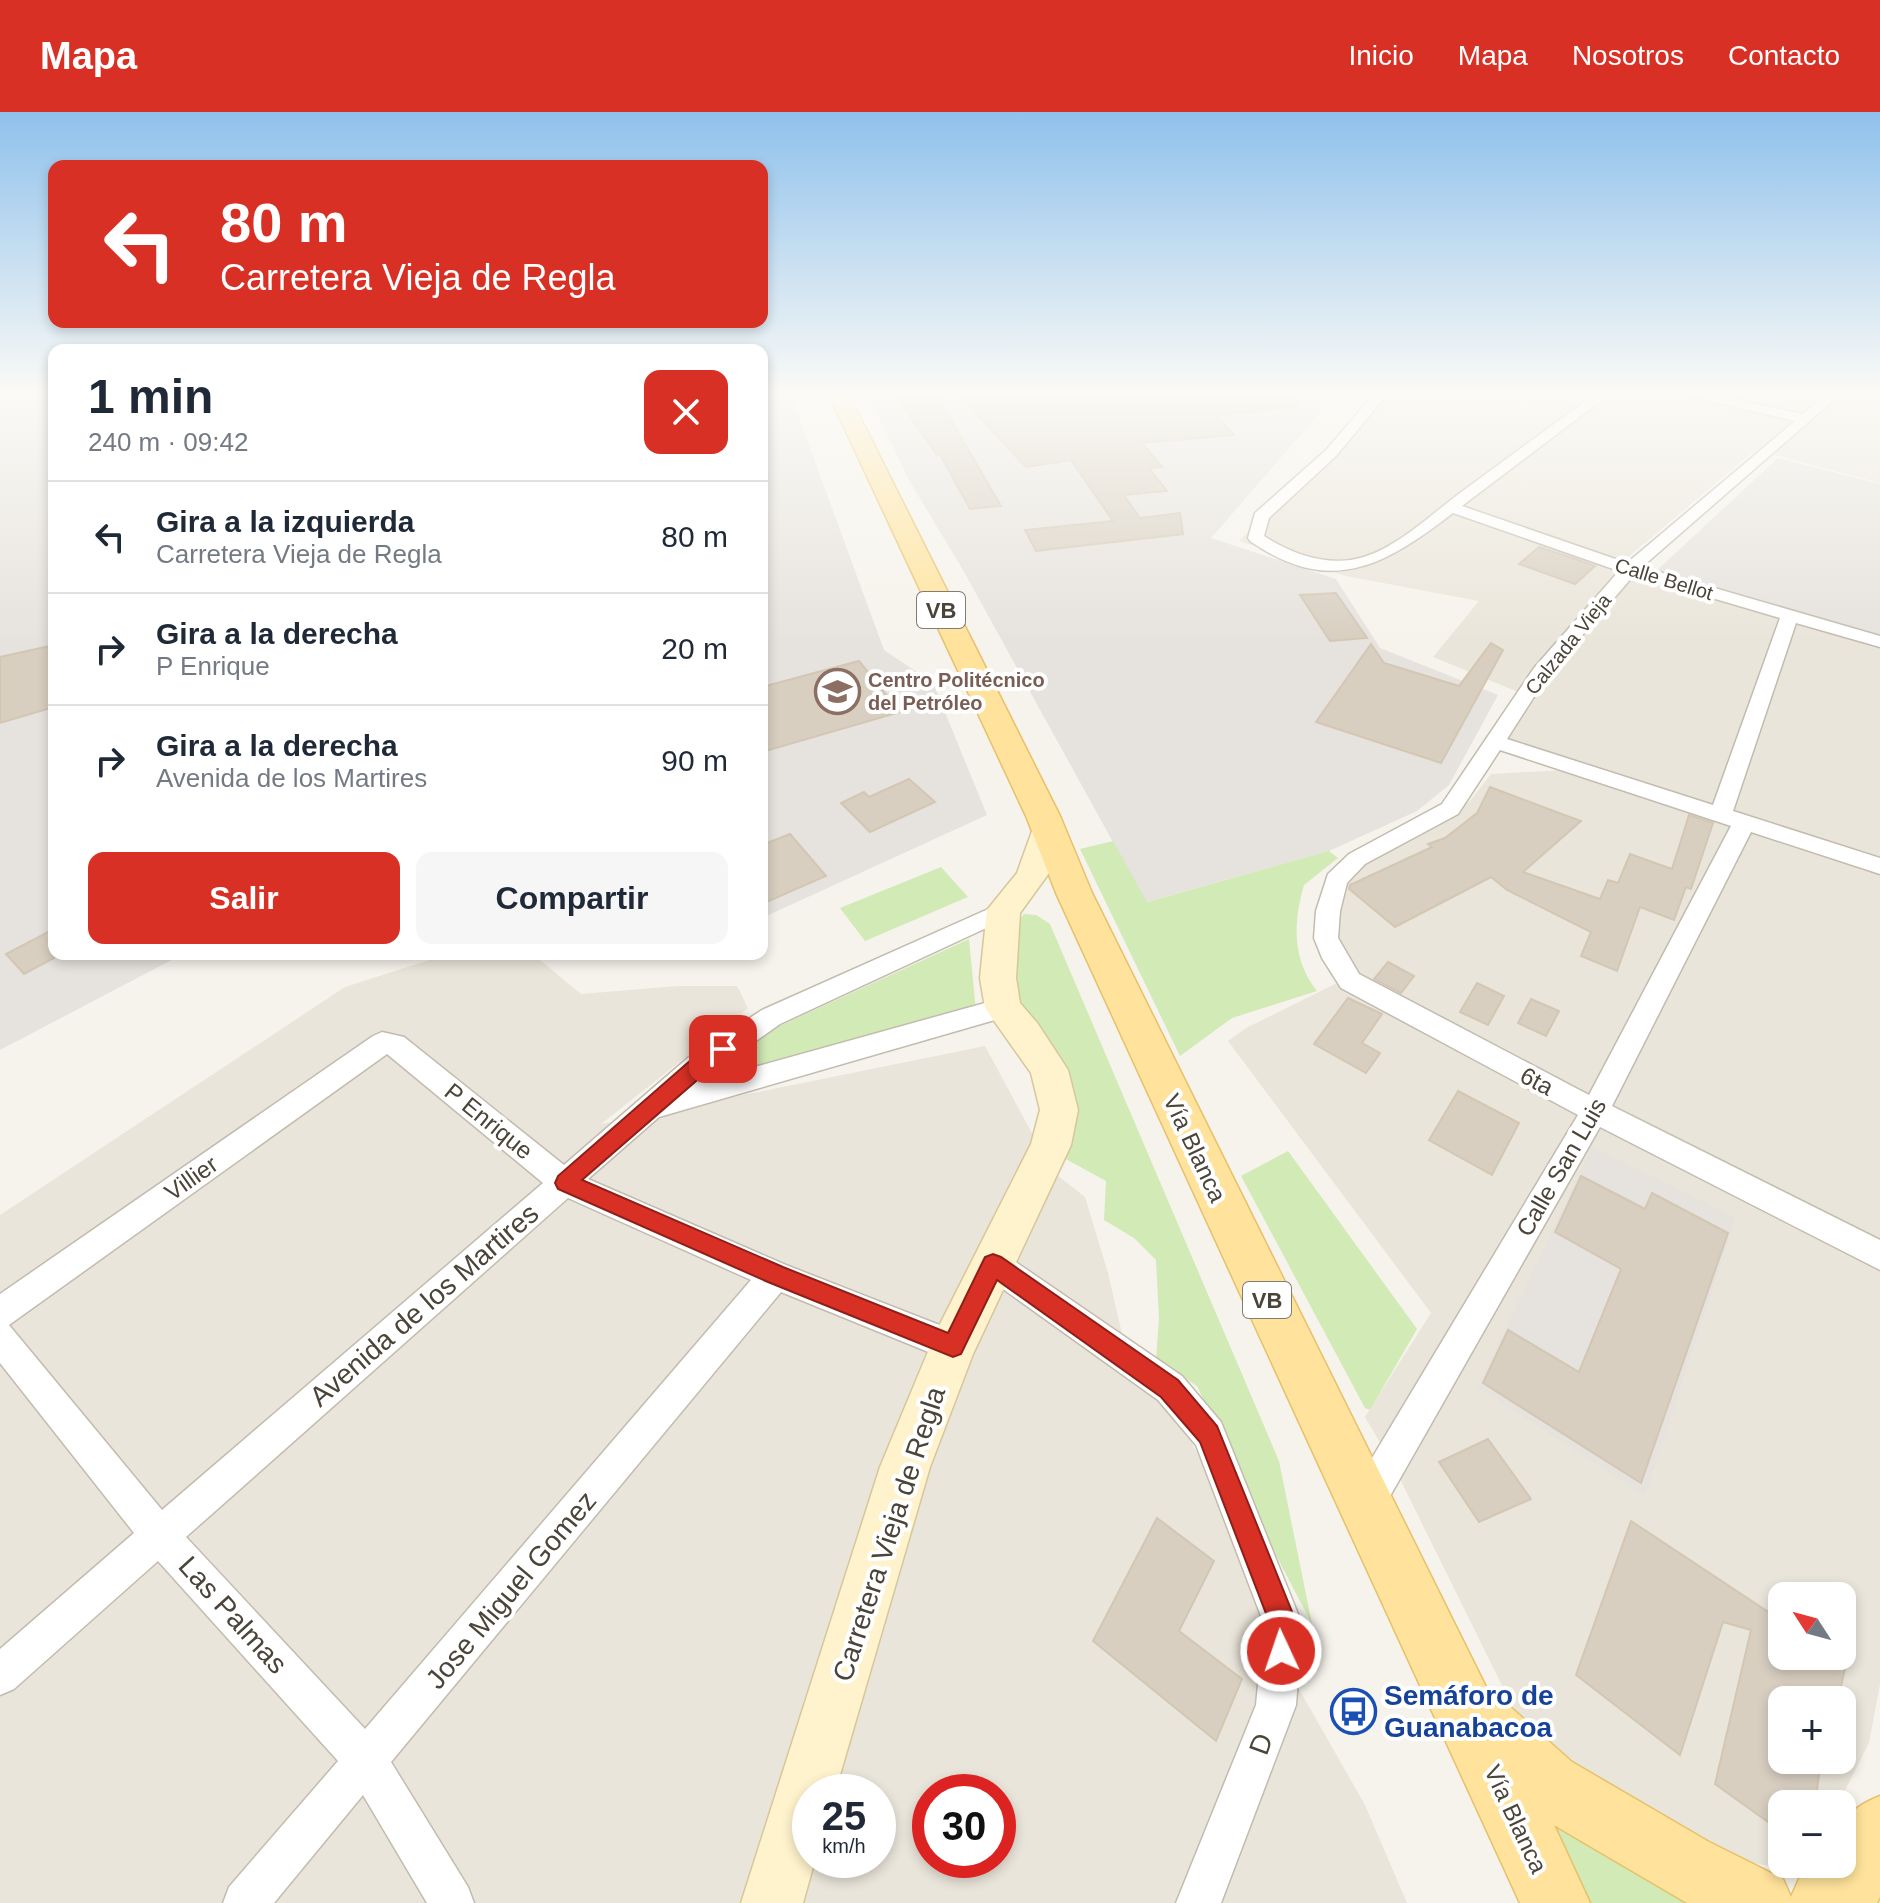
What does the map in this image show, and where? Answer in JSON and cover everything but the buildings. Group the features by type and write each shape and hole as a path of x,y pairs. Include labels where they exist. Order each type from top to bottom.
{"main road":[{"name":"Vía Blanca","path":"877,475 1047,827 1074,893 1364,1506 1556,1903"},
{"path":"1462,1705 1549,1785 1685,1866 1759,1903"},
{"path":"1823,1903 1843,1897 1880,1829"}],"street":[{"path":"1307,475 1261,516 1256,538 1270,549 1336,566 1365,562 1408,539 1494,475"},
{"name":"Calzada Vieja","path":"1328,911 1336,880 1357,859 1450,809 1541,672 1630,569 1741,475"},
{"name":"Calle Bellot","path":"1450,507 1630,569 1880,642"},
{"name":"Calle San Luis","path":"1364,1506 1595,1111 1733,817 1789,617"},
{"path":"1493,741 1880,866"},
{"path":"648,1108 1003,1008 998,978 1004,910 1026,889 1036,870 1047,827"},
{"path":"1004,910 1074,893"},
{"name":"Avenida de los Martires","path":"0,1675 699,1065 771,1017 1004,910"},
{"name":"6ta","path":"1328,911 1326,938 1334,958 1350,981 1595,1111 1880,1256"},
{"name":"Carretera Vieja de Regla","path":"772,1903 905,1467 953,1346 1051,1145 1059,1110 1049,1070 1003,1008"},
{"name":"P Enrique","path":"382,1043 395,1044 565,1183 775,1275 953,1346"},
{"name":"Villier","path":"0,1313 382,1043"},
{"name":"D","path":"993,1264 1170,1388 1209,1434 1283,1624 1276,1705 1216,1864 1198,1903"},
{"name":"Jose Miguel Gomez","path":"245,1903 775,1275"},
{"name":"Las Palmas","path":"0,1337 159,1535 367,1762 452,1903"},
{"path":"1869,1903 1880,1847"}],"shaded area":[{"path":"0,475 48,475 48,960 172,960 0,1050"},
{"path":"768,475 820,475 884,650 933,683 987,815 768,915"},
{"path":"906,475 1266,475 1211,538 1336,579 1380,648 1498,695 1449,785 1417,811 1329,851 1146,902 963,570"},
{"path":"1303,475 1726,475 1613,570 1880,645 1880,1684 1869,1743 1856,1769 1856,1686 1768,1686 1768,1774 1853,1774 1845,1790 1768,1790 1768,1865 1740,1862 1530,1742 1392,1463 1365,1417 1431,1313 1228,1041 1246,1028 1339,982 1330,974 1318,950 1315,926 1336,880 1428,831 1470,801 1491,774 1580,769 1506,741 1535,699 1433,657 1479,601 1346,576 1239,541"},
{"path":"1760,475 1843,475 1880,484 1880,635 1655,572"},
{"path":"1848,475 1880,475 1880,483"},
{"path":"429,960 540,960 581,994 678,986 737,986 748,1008 601,1124 985,1046 1053,1172 1085,1197 1108,1273 1128,1360 1173,1405 1227,1513 1291,1675 1365,1805 1407,1903 0,1903 0,1215 345,987"},
{"path":"1592,1147 1736,1218 1645,1496 1478,1387"}],"green space":[{"path":"1113,841 1147,902 1329,851 1338,858 1304,885 1298,913 1299,954 1317,991 1232,1018 1180,1056 1080,849"},
{"path":"941,867 968,897 865,941 840,908"},
{"path":"1024,914 1036,915 1050,924 1279,1461 1312,1624 1266,1536 1197,1386 1156,1360 1159,1318 1156,1260 1134,1238 1104,1220 1106,1181 1064,1158 1035,1070 1016,997 1012,963 1014,935"},
{"path":"969,939 976,1011 678,1092 760,1035"},
{"path":"1288,1151 1417,1329 1370,1410 1365,1408 1241,1176"},
{"path":"1521,1791 1709,1903 1578,1903"}],"place":[{"name":"Centro Politécnico del Petróleo","path":"837,692"},
{"name":"Semáforo de Guanabacoa","path":"1353,1711"}],"route":[{"path":"723,1049 648,1108 565,1183 775,1275 953,1346 993,1264 1170,1388 1209,1434 1283,1624 1281,1651"}]}
